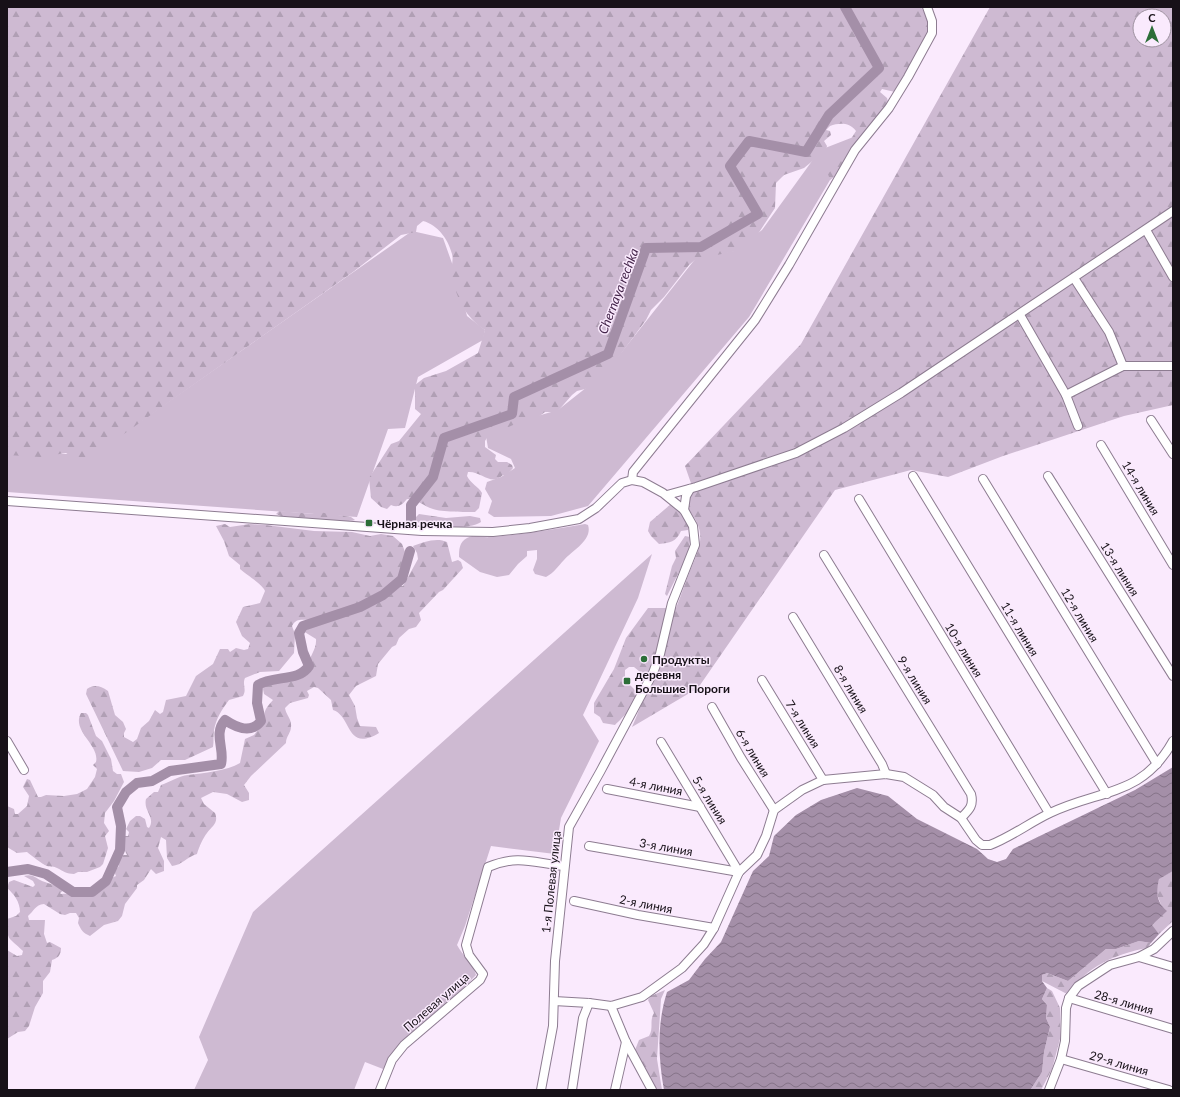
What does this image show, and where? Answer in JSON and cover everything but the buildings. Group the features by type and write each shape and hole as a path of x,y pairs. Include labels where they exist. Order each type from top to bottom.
{"street":[{"path":"7,501 422,531 493,532 537,527 579,519 596,508 622,483 632,480 633,472 755,320 789,265 855,150 889,108 908,77 932,33 932,21 927,7"},
{"path":"667,495 690,489 796,453 844,428 901,393 1020,315 1173,212"},
{"path":"1146,230 1173,277"},
{"path":"1074,278 1109,332 1123,366"},
{"path":"1020,315 1066,395 1078,426"},
{"path":"1066,395 1123,366 1173,366"},
{"path":"1151,420 1173,454"},
{"name":"14-я линия","path":"1100,445 1173,565"},
{"name":"11-я линия","path":"914,476 1106,794"},
{"name":"13-я линия","path":"1048,476 1173,676"},
{"name":"12-я линия","path":"983,479 1157,764"},
{"name":"1-я Полевая улица","path":"540,1089 550,1049 554,1001 555,961 569,827 648,681 660,654 672,604 695,545 694,526 684,510 667,495 643,482 632,480"},
{"path":"684,510 686,496 690,489"},
{"name":"10-я линия","path":"859,499 1049,813"},
{"name":"9-я линия","path":"824,555 971,794 973,801 970,808 961,818"},
{"name":"8-я линия","path":"793,617 882,764 886,774"},
{"name":"7-я линия","path":"762,680 823,780"},
{"name":"6-я линия","path":"712,708 774,810"},
{"path":"7,741 24,770"},
{"path":"554,1001 611,1006 642,997 682,968 704,944 714,928 739,872 757,855 766,836 774,810 802,790 823,780 886,774 904,777 916,783 961,818 976,840 982,845 990,845 1049,813 1079,801 1119,790 1138,780 1157,764 1173,741"},
{"name":"5-я линия","path":"661,742 739,872"},
{"name":"4-я линия","path":"607,789 700,807"},
{"name":"3-я линия","path":"589,846 739,872"},
{"name":"Полевая улица","path":"380,1090 392,1060 404,1045 480,980 483,974 469,955 466,940 477,912 488,867 510,859 564,866"},
{"name":"2-я линия","path":"574,901 638,915 714,928"},
{"path":"1049,1090 1066,1041 1066,1008 1069,998 1078,986 1110,965 1139,957 1154,949 1173,931"},
{"path":"1139,957 1173,967"},
{"name":"28-я линия","path":"1069,998 1173,1029"},
{"path":"572,1090 583,1018 589,1003"},
{"path":"611,1006 626,1042 652,1090"},
{"path":"615,1090 626,1042"},
{"name":"29-я линия","path":"1061,1059 1169,1090"}],"green space":[{"path":"7,7 921,7 927,17 930,30 895,92 882,89 880,92 887,98 888,102 886,106 851,149 834,177 830,180 828,174 856,131 847,125 837,124 830,126 826,130 830,131 831,135 824,141 827,146 826,150 804,168 784,175 776,183 775,208 756,237 737,251 696,259 689,265 664,297 651,310 646,320 606,374 595,384 577,391 557,412 545,412 537,418 513,425 488,436 485,441 485,447 496,455 495,459 498,462 507,462 512,465 513,468 506,476 503,475 494,479 490,479 473,472 468,472 467,476 469,479 482,493 479,508 475,512 460,512 437,510 429,508 414,500 407,499 400,505 391,505 387,509 381,507 371,498 369,478 391,444 399,441 421,414 415,409 415,385 424,378 446,371 478,353 485,330 472,320 459,300 452,273 453,259 448,243 438,229 423,221 417,226 416,232 401,235 353,272 90,458 70,460 69,455 66,453 40,457 7,455"},
{"path":"990,7 1173,7 1173,405 1124,416 1003,456 948,477 911,470 835,490 698,688 632,727 651,681 634,667 629,667 625,670 625,680 636,691 636,696 632,706 615,725 603,723 600,717 594,713 594,703 614,669 626,638 648,608 676,608 697,554 700,532 694,517 688,509 690,496 694,492 685,466 801,344"},
{"path":"856,136 749,317 588,506 551,516 494,517 488,513 492,501 485,489 487,482 501,477 515,468 511,459 488,448 486,436 510,424 558,410 606,372 696,258 734,251 762,230 820,150"},
{"path":"412,231 443,238 458,280 467,316 485,330 483,340 418,377 405,428 388,429 357,517 7,492 7,454 94,454"},
{"path":"671,504 682,514 689,527 688,530 681,531 675,540 659,544 648,531 650,522"},
{"path":"279,511 313,514 318,512 351,517 355,520 328,521 281,516 276,514"},
{"path":"419,514 446,518 470,516 480,518 481,522 475,525 467,526 446,528 436,527 419,523 414,519"},
{"path":"225,524 230,527 250,524 314,531 352,532 370,536 381,534 393,536 402,544 408,564 407,569 394,585 403,586 418,559 417,553 413,546 434,540 447,542 452,562 458,560 461,562 463,568 419,613 421,620 416,627 409,629 399,638 396,645 392,647 378,664 376,676 356,686 349,695 355,706 360,726 376,727 379,733 368,738 361,739 355,736 344,719 333,710 331,700 318,688 314,687 307,691 309,695 308,698 290,703 285,708 291,724 291,729 286,743 251,776 244,785 249,793 249,800 242,802 227,794 213,792 201,798 204,804 215,813 216,822 204,837 197,854 179,864 172,866 167,858 166,840 161,837 158,848 164,861 164,871 156,874 151,869 144,880 137,885 137,888 125,904 122,916 118,921 104,925 90,936 81,929 78,923 79,918 76,913 65,915 60,914 44,904 35,908 28,916 29,920 45,920 44,934 47,943 50,942 61,948 60,954 52,960 50,972 43,981 43,993 35,1007 29,1026 25,1031 18,1032 7,1039 7,950 17,956 22,955 23,951 9,938 7,932 7,919 16,916 20,912 16,898 7,888 9,882 14,880 33,887 35,885 33,881 24,876 30,875 62,888 64,890 60,893 61,894 87,894 99,891 104,887 107,880 116,876 114,871 119,866 114,859 116,855 127,855 123,842 124,836 128,836 129,832 126,829 130,821 136,816 140,816 145,819 147,827 149,828 151,821 146,807 146,799 154,792 158,792 161,785 178,778 222,770 240,763 245,739 254,735 265,721 264,715 273,700 264,694 264,685 287,681 309,672 309,662 315,647 316,639 303,631 316,626 310,620 300,620 295,622 292,626 295,634 294,653 279,671 260,672 245,678 245,691 243,696 229,700 218,718 214,730 213,747 185,760 161,760 152,768 139,772 123,771 86,694 87,689 93,686 98,686 108,691 115,715 123,722 126,729 124,737 133,742 137,739 141,728 149,721 155,710 160,714 163,712 166,700 186,696 196,676 213,664 220,649 228,649 230,652 236,648 244,650 248,649 250,643 242,636 236,622 243,607 260,603 265,591 258,583 240,569 240,565 229,556 224,541 216,526"},
{"path":"585,524 588,525 589,530 585,540 546,577 535,574 533,570 537,559 537,550 527,551 527,556 509,575 497,577 480,572 459,557 459,549 462,542 470,537 514,535"},
{"path":"685,536 690,537 689,552 667,596 665,594 672,566 676,558 675,551"},
{"path":"652,554 638,598 583,715 599,741 561,818 555,854 491,846 465,926 457,945 473,967 476,975 383,1069 365,1062 354,1090 194,1090 208,1060 199,1037 253,912"},
{"path":"81,713 86,713 88,715 96,736 102,741 111,759 113,771 117,774 121,774 124,782 114,801 105,813 104,823 109,831 105,836 108,848 103,864 100,867 87,872 78,872 74,874 67,873 55,867 47,866 27,852 17,853 7,847 7,806 14,809 15,814 18,814 27,806 29,796 23,787 27,779 30,780 38,797 46,795 64,796 77,794 87,789 95,777 97,769 93,765 96,762 96,756 94,750 82,732 79,720"},
{"path":"1173,871 1173,921 1159,934 1151,925 1157,920 1162,907 1156,892 1159,878"},
{"path":"1139,941 1151,943 1147,948 1123,954 1102,963 1084,976 1067,994 1042,981 1042,975 1047,973 1068,981 1106,949 1116,949"},
{"path":"1047,988 1052,991 1060,1008 1060,1039 1052,1069 1041,1090 1026,1090 1031,1089 1042,1072 1044,1052 1050,1027 1046,1018 1047,1005 1042,999"},
{"path":"665,990 661,999 657,1059 662,1090 654,1090 635,1050 639,1040 649,1036 650,1033 654,1013 648,1000 651,996"}],"water":[{"path":"1173,767 1173,871 1159,879 1157,888 1159,900 1163,908 1167,911 1152,925 1159,934 1151,943 1139,941 1116,949 1106,949 1068,981 1047,973 1042,975 1042,981 1047,988 1042,999 1047,1005 1046,1018 1050,1027 1044,1052 1042,1072 1031,1089 664,1090 660,1053 660,1028 661,1016 667,992 689,980 705,959 721,942 753,871 769,856 774,836 796,815 821,800 857,788 888,796 917,819 977,849 988,859 997,862 1006,859 1013,849 1135,790"}],"waterway":[{"name":"Chernaya rechka","path":"411,527 411,505 433,477 444,438 512,414 514,397 608,354 646,248 701,247 758,214 730,166 749,141 806,152 829,115 879,68 845,7"},
{"name":"Chernaya rechka","path":"7,872 28,869 46,874 73,892 92,892 106,881 120,850 121,826 117,807 126,792 137,783 152,781 170,771 221,764 222,753 220,731 225,720 239,727 248,729 257,725 261,721 257,703 258,685 271,680 299,674 305,671 309,666 303,652 299,633 303,626 360,607 383,595 402,579 410,551"}],"place":[{"name":"Чёрная речка","path":"369,523"},
{"name":"Продукты","path":"644,659"},
{"name":"деревня Большие Пороги","path":"627,681"}]}
